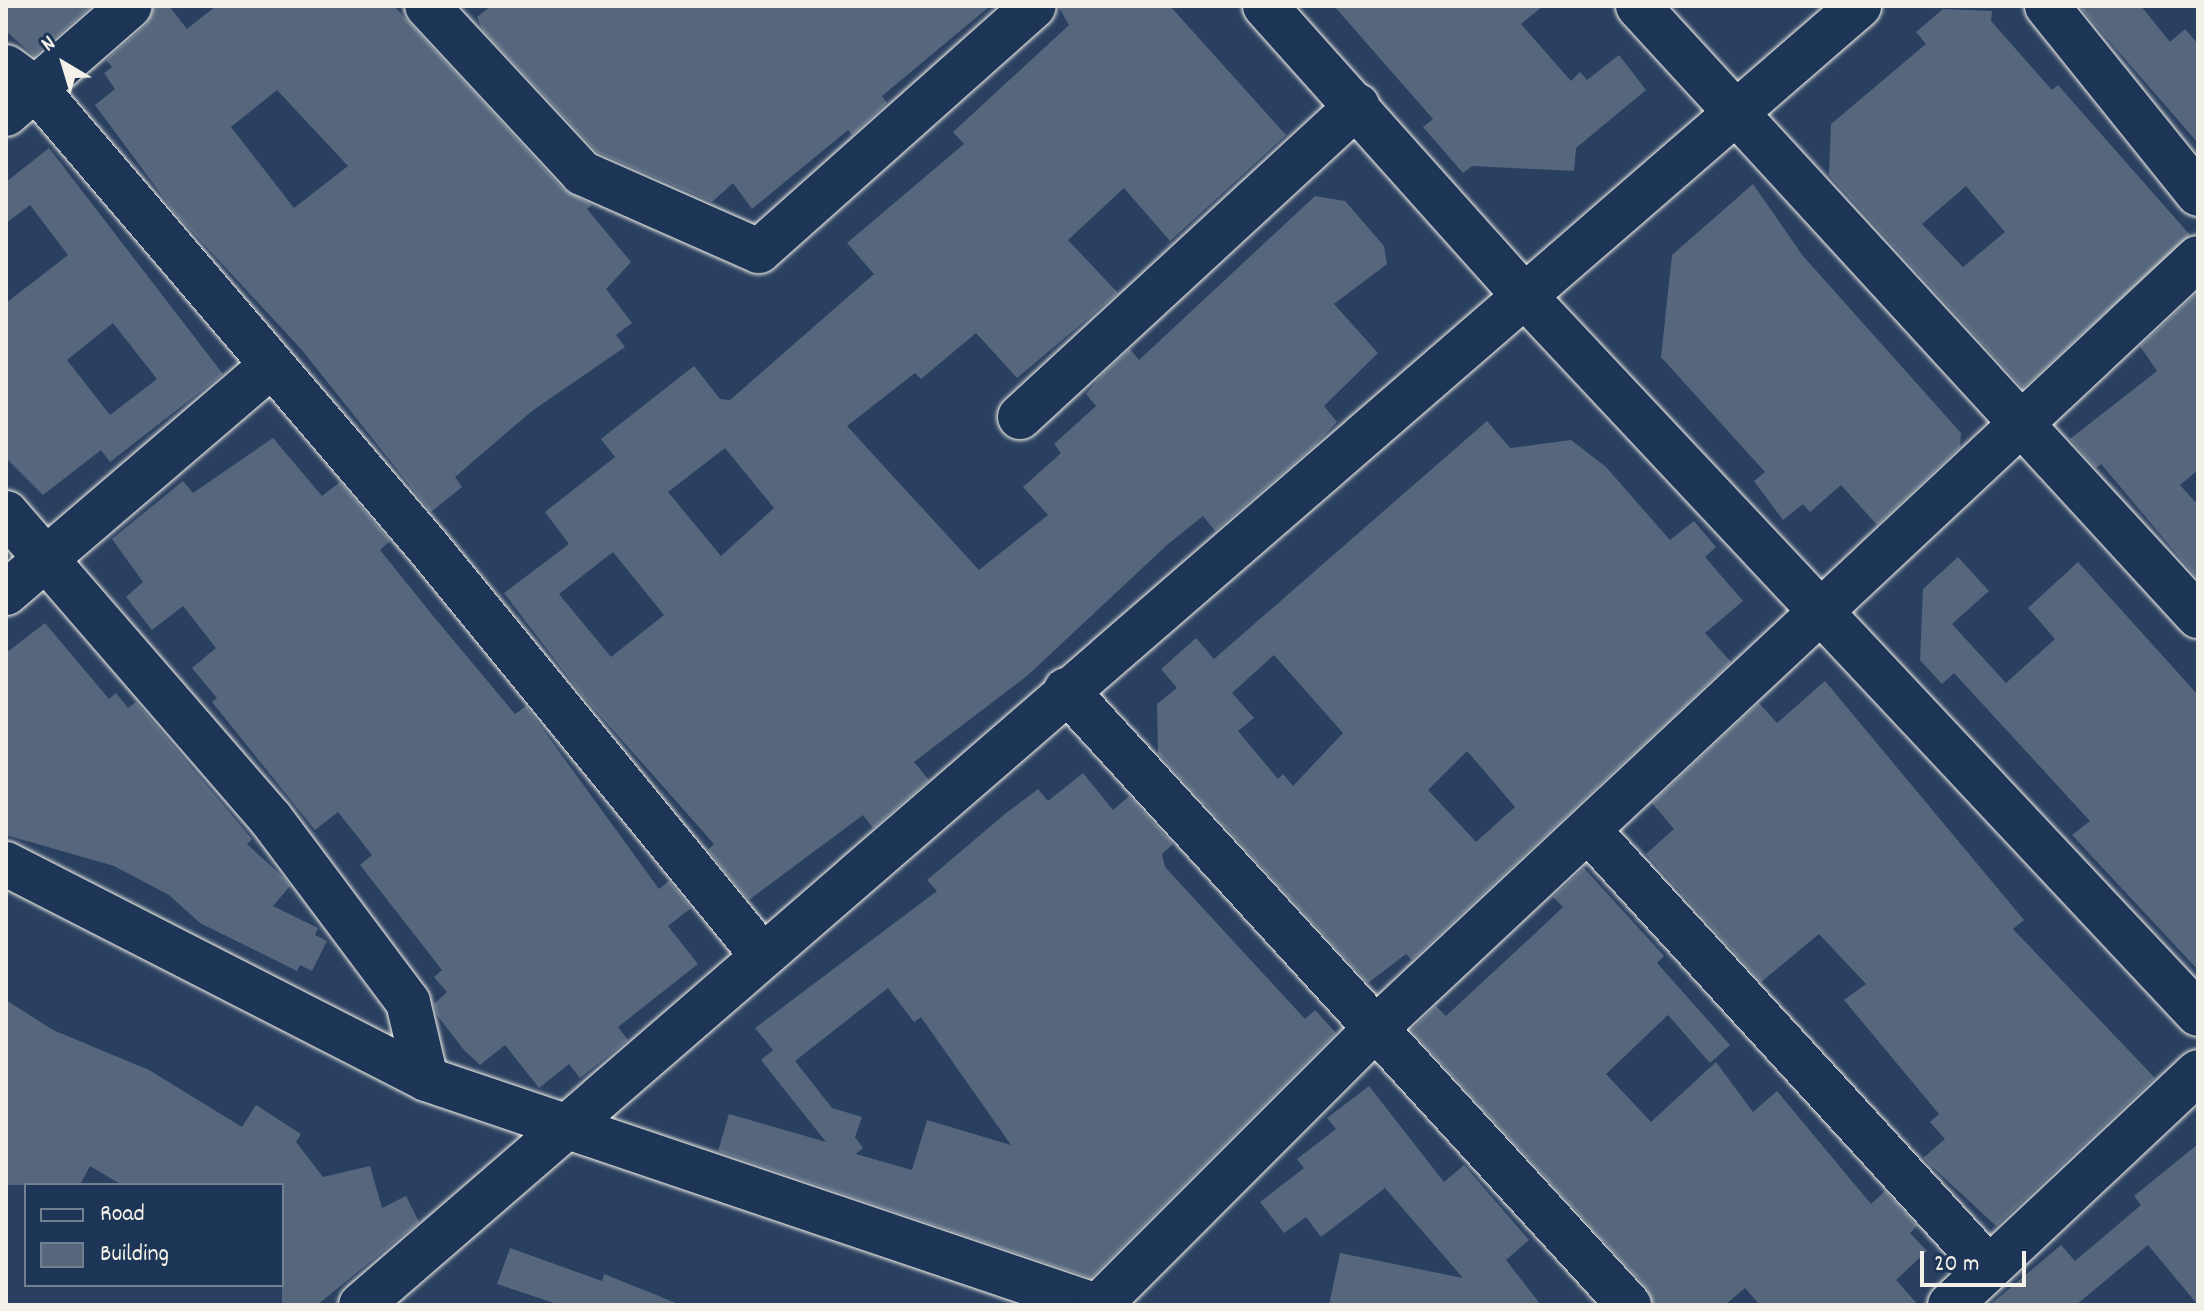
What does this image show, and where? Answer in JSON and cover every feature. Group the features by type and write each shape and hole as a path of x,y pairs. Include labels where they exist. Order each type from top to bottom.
{"street":[{"path":"130,6 16,90 272,365 761,954"},
{"path":"427,6 582,173 759,251 1034,6"},
{"path":"1265,6 1522,293 1826,613 2198,1014"},
{"path":"1638,6 1737,110 2198,616"},
{"path":"361,1305 1522,293 1859,6"},
{"path":"2047,6 2198,194"},
{"path":"1020,417 1357,106"},
{"path":"6,864 426,1079 1097,1305 1376,1028 1826,613 2021,422 2198,258"},
{"path":"6,593 272,365"},
{"path":"6,513 271,819 408,1002 426,1079"},
{"path":"1066,690 1629,1305"},
{"path":"1590,832 1988,1267"},
{"path":"1950,1305 2198,1072"}],"building":[{"path":"6,6 92,6 34,56 6,31"},
{"path":"154,6 169,6 187,29 216,6 394,6 564,190 592,205 587,209 631,262 606,289 632,323 616,335 625,347 532,411 455,477 462,487 431,512 301,349 175,213 95,105 115,89 104,73 112,67 106,60 146,25","holes":["277,90 348,166 294,208 231,127"]},
{"path":"491,6 990,6 882,96 887,103 852,135 848,130 752,209 733,183 712,202 597,152 482,29 477,17"},
{"path":"1058,6 1170,6 1286,135 1170,241 1124,188 1068,240 1118,293 1017,378 976,333 921,379 915,373 847,426 979,570 1048,515 1023,487 1061,453 1054,444 1096,406 1086,394 1102,375 1130,349 1139,360 1315,196 1345,201 1384,246 1387,264 1334,304 1378,353 1324,406 1337,422 1315,445 1215,531 1203,516 1167,545 1027,676 914,762 929,780 873,828 863,815 749,900 708,850 714,844 582,695 504,593 569,544 545,512 615,457 601,439 694,366 720,399 730,400 874,274 847,243 964,144 953,132 1069,25","holes":["725,448 774,508 721,556 668,492","613,552 664,615 611,657 559,594"]},
{"path":"1334,6 1543,6 1521,24 1571,81 1580,72 1587,80 1619,55 1646,90 1576,148 1574,171 1472,166 1463,173 1423,127 1433,119"},
{"path":"2079,6 2141,6 2170,42 2185,29 2198,44 2198,143"},
{"path":"1943,9 1992,11 1991,21 2052,90 2058,85 2190,235 2023,388 1829,175 1831,124 1926,44 1916,32","holes":["1966,186 2005,232 1963,267 1922,224"]},
{"path":"49,148 223,374 110,462 101,450 43,495 6,458 6,303 68,255 30,205 6,223 6,182","holes":["113,323 157,379 110,415 67,360"]},
{"path":"1753,184 1803,256 1961,433 1960,447 1877,525 1841,485 1810,512 1803,504 1783,520 1754,481 1765,472 1661,357 1672,255"},
{"path":"2198,292 2198,470 2180,485 2198,505 2198,579 2101,464 2096,468 2070,439 2157,371 2140,346"},
{"path":"1487,421 1510,448 1571,440 1606,467 1670,540 1694,521 1716,547 1705,557 1743,601 1705,633 1731,662 1412,960 1406,954 1368,983 1158,753 1157,704 1177,688 1161,669 1196,638 1214,659","holes":["1274,655 1343,733 1293,786 1283,774 1278,779 1238,731 1254,718 1232,693","1467,751 1515,807 1476,842 1428,790"]},
{"path":"273,438 322,496 340,482 390,541 380,550 434,617 515,714 526,706 659,889 669,881 691,908 668,926 698,964 618,1027 628,1040 580,1078 569,1064 539,1088 505,1045 480,1065 464,1050 437,1015 434,1004 447,992 434,977 442,970 360,865 372,855 338,812 315,830 212,702 217,698 192,668 216,648 183,606 152,630 126,597 143,582 112,539 183,481 193,493"},
{"path":"1958,557 1989,591 1952,624 2006,683 2055,639 2028,608 2078,562 2198,695 2198,970 2072,835 2090,821 1954,673 1942,684 1920,660 1923,589"},
{"path":"45,623 109,699 116,693 128,708 136,702 252,839 247,844 284,878 290,886 273,906 318,928 315,935 327,941 312,971 300,965 297,971 200,923 169,895 114,866 6,835 6,653"},
{"path":"1825,681 2024,920 2013,929 2155,1078 1996,1226 1923,1158 1945,1139 1930,1122 1939,1114 1844,1000 1866,984 1819,934 1761,982 1646,854 1674,829 1652,803 1759,703 1777,723"},
{"path":"1083,773 1113,810 1129,796 1173,844 1162,854 1165,867 1305,1019 1315,1010 1336,1033 1091,1278 718,1151 729,1114 826,1142 761,1060 773,1050 755,1028 937,891 927,880 1005,814 1038,789 1048,801","holes":["888,988 914,1022 921,1017 1011,1145 927,1120 912,1170 856,1154 863,1148 855,1137 862,1117 832,1108 795,1061"]},
{"path":"1584,868 1664,956 1657,963 1730,1045 1710,1063 1668,1015 1606,1074 1651,1122 1716,1062 1753,1112 1777,1091 1871,1204 1885,1191 1917,1226 1910,1233 1927,1251 1896,1280 1918,1305 1760,1305 1745,1288 1725,1305 1653,1305 1647,1288 1411,1030 1436,1006 1446,1016 1528,940 1563,907 1553,897"},
{"path":"6,1000 53,1030 149,1070 242,1127 256,1105 301,1134 296,1142 323,1177 370,1166 382,1208 406,1196 419,1222 317,1305 282,1305 284,1183 119,1183 90,1166 81,1183 6,1185"},
{"path":"1369,1086 1444,1182 1464,1165 1529,1240 1506,1260 1541,1305 1329,1305 1340,1253 1463,1278 1385,1188 1321,1237 1306,1217 1284,1233 1260,1202 1304,1168 1297,1159 1336,1129 1327,1118"},
{"path":"2198,1144 2198,1305 2148,1245 2076,1305 1990,1305 2061,1245 2075,1261 2141,1205 2134,1196"},
{"path":"510,1248 602,1281 604,1274 681,1305 560,1305 497,1284"}]}
